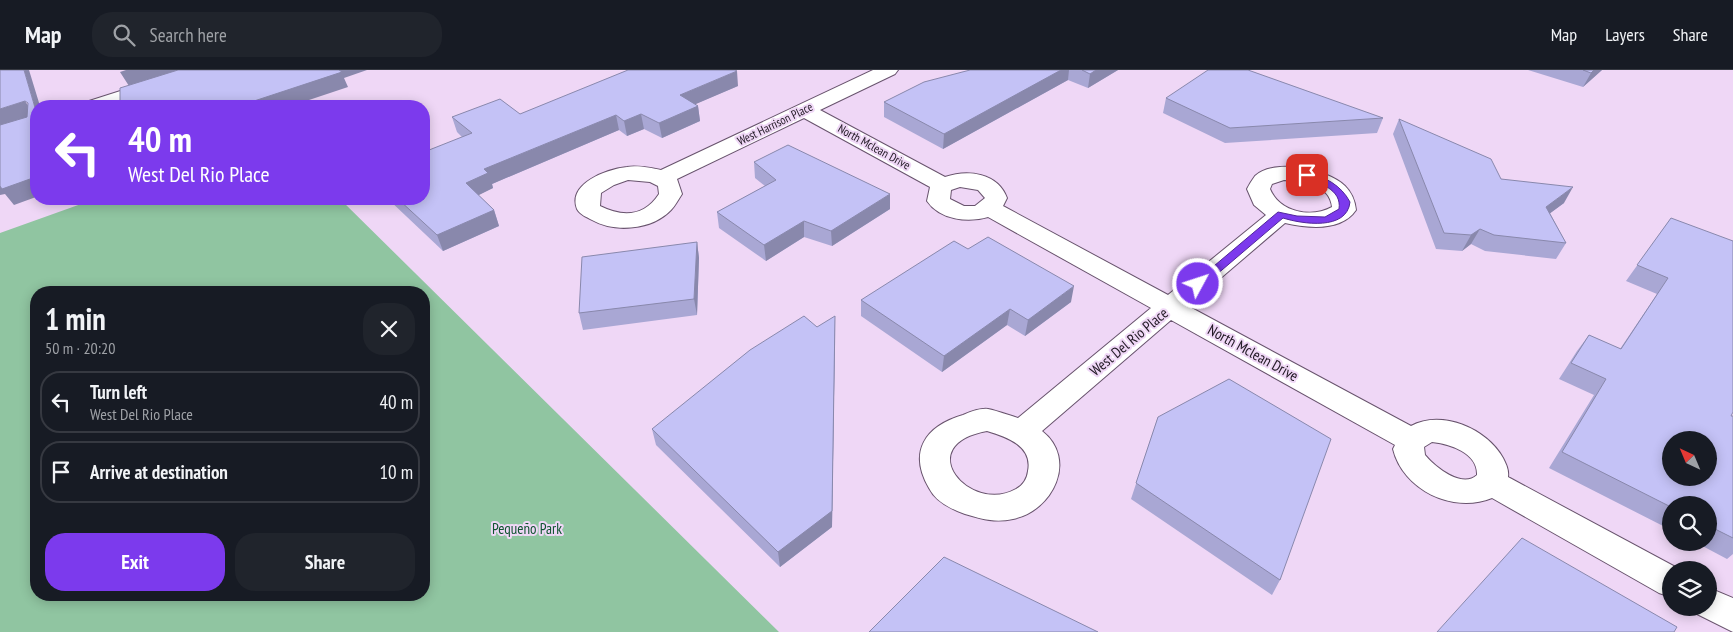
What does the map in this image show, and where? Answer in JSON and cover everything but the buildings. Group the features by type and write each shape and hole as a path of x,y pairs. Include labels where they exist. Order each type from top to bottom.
{"street":[{"path":"111,100 206,70"},
{"name":"West Harrison Place","path":"662,178 888,70"},
{"name":"North Mclean Drive","path":"805,110 943,185"},
{"path":"958,180 985,184 995,193 996,198 990,208 972,213 952,211 940,201 938,196 943,185 958,180"},
{"name":"North Mclean Drive","path":"990,208 1411,440"},
{"name":"West Del Rio Place","path":"1023,430 1281,214"},
{"path":"1433,431 1452,433 1465,439 1486,455 1494,474 1491,482 1484,488 1472,492 1458,491 1442,486 1417,469 1410,458 1408,448 1411,440 1418,434 1433,431"},
{"path":"1491,482 1662,577"},
{"path":"1717,607 1733,616"}],"green space":[{"name":"Pequeño Park","path":"78,205 346,205 428,286 30,286 30,601 430,601 430,288 779,632 0,632 0,233"}],"route":[{"path":"1198,284 1281,214 1296,219 1312,221 1326,220 1337,216 1344,210 1345,202 1341,194 1332,186 1307,175"}]}
